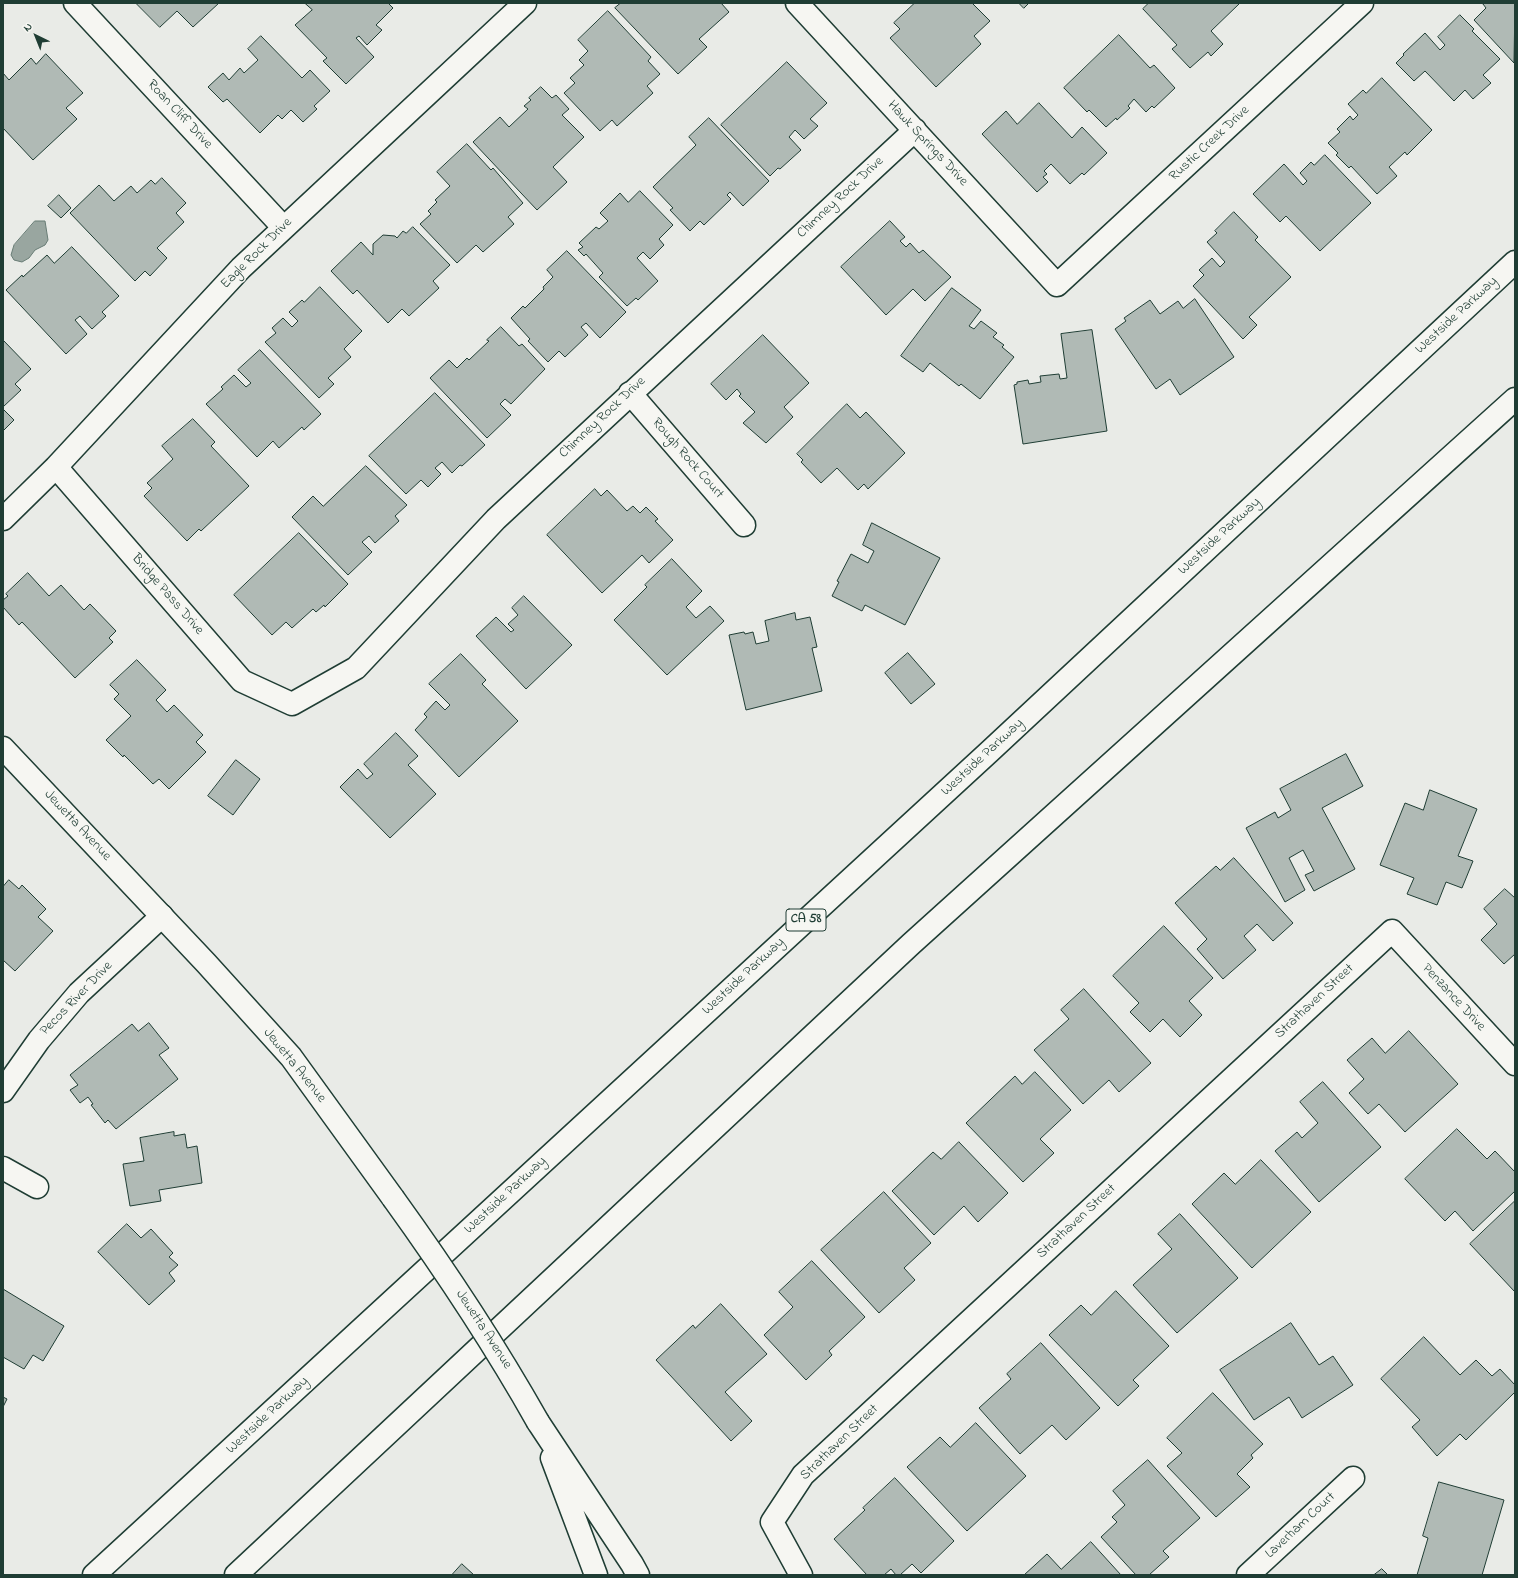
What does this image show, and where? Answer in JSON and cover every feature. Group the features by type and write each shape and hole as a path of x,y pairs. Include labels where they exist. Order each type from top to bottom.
{"main road":[{"name":"Roan Cliff Drive","path":"75,3 283,227"},
{"name":"Eagle Rock Drive","path":"3,519 56,467 241,268 283,227 525,3"},
{"name":"Hawk Springs Drive","path":"799,3 1057,285"},
{"name":"Rustic Creek Drive","path":"1057,285 1362,3"},
{"name":"Chimney Rock Drive","path":"292,704 356,668 496,519 915,130"},
{"name":"Westside Parkway","path":"94,1575 989,752 1515,262"},
{"name":"Rough Rock Court","path":"630,393 744,525"},
{"path":"236,1575 912,944 1515,399"},
{"name":"Bridge Pass Drive","path":"56,467 242,681 292,704"},
{"name":"Jewetta Avenue","path":"3,748 162,916 291,1057 393,1198 469,1308 506,1366 538,1422 638,1575"},
{"name":"Pecos River Drive","path":"3,1091 39,1040 80,993 162,916"},
{"name":"Penzance Drive","path":"1392,931 1515,1064"},
{"name":"Strathaven Street","path":"800,1575 772,1522 804,1475 1392,931"},
{"path":"3,1168 37,1187"},
{"name":"Jewetta Avenue","path":"538,1422 596,1575"},
{"name":"Laverham Court","path":"1248,1575 1353,1478"}],"shaded area":[{"path":"35,221 45,221 48,240 45,245 35,250 29,258 22,262 14,260 11,255 14,245"}],"building":[{"path":"136,3 219,3 193,27 177,11 160,27"},
{"path":"305,3 388,3 393,8 376,25 382,30 367,45 359,36 356,38 374,57 346,84 323,61 327,58 295,25 312,10"},
{"path":"621,3 721,3 729,12 699,39 707,47 678,74 615,8"},
{"path":"915,3 972,3 990,21 974,36 981,44 936,87 890,38 900,29 894,23"},
{"path":"1019,3 1029,3 1024,8"},
{"path":"1149,3 1239,4 1211,31 1223,44 1211,56 1208,52 1190,68 1172,49 1177,45 1143,9"},
{"path":"1515,3 1514,63 1474,20 1486,8 1483,4"},
{"path":"608,11 651,57 648,61 660,74 647,86 653,93 617,126 612,120 600,131 564,93 575,83 570,78 584,65 579,60 588,51 578,40"},
{"path":"1460,15 1474,29 1472,31 1500,59 1483,75 1491,83 1473,99 1465,90 1454,101 1425,71 1414,81 1396,63 1404,55 1403,54 1425,33 1440,50 1445,45 1438,37"},
{"path":"1119,35 1150,68 1154,65 1175,88 1154,108 1152,106 1146,112 1134,99 1128,106 1130,108 1117,120 1116,118 1106,127 1089,110 1087,112 1064,88"},
{"path":"261,36 302,78 310,70 330,91 314,106 317,109 303,122 291,110 282,119 278,115 260,133 227,99 223,102 208,87 223,73 229,80 240,68 244,73 258,60 248,49"},
{"path":"46,54 83,93 66,108 77,119 33,160 3,128 3,73 9,80 31,58 36,64"},
{"path":"787,62 827,103 810,119 818,126 804,139 795,130 789,137 801,150 770,176 721,125"},
{"path":"1382,78 1432,130 1407,155 1405,152 1389,167 1397,176 1377,194 1351,166 1349,168 1336,155 1338,153 1328,143 1340,132 1337,129 1350,116 1353,120 1358,115 1348,104 1363,90 1366,93"},
{"path":"541,87 552,98 556,95 569,109 562,115 584,137 553,167 567,182 537,210 473,142 500,117 509,127 528,109 524,106 531,100 529,98"},
{"path":"1039,103 1072,138 1082,127 1107,153 1084,175 1082,173 1070,184 1051,164 1044,171 1047,174 1043,177 1048,182 1037,192 982,134 1006,111 1017,124"},
{"path":"709,118 769,181 743,206 730,192 727,195 731,199 704,225 700,221 690,231 670,210 673,208 653,187 696,145 689,137"},
{"path":"467,144 491,170 493,168 523,203 508,217 514,224 483,252 476,245 457,263 420,224 431,214 428,211 437,202 435,200 450,186 437,172"},
{"path":"1325,155 1371,203 1320,251 1286,216 1280,222 1253,194 1284,164 1303,185 1307,181 1300,173 1311,162 1314,165"},
{"path":"162,178 186,203 176,213 184,222 157,248 167,258 150,276 145,271 135,281 70,213 99,185 114,201 131,186 137,193 151,180 155,184"},
{"path":"640,191 673,225 659,239 664,245 650,259 643,252 637,258 658,281 638,300 636,298 627,306 599,277 603,273 586,254 584,256 578,250 583,247 579,243 596,227 599,229 608,221 600,213 620,193 628,202"},
{"path":"59,195 71,208 61,218 48,206"},
{"path":"1234,212 1258,237 1255,240 1291,277 1249,317 1257,325 1243,339 1193,286 1204,275 1199,270 1212,258 1220,267 1225,262 1207,242 1217,233 1215,231"},
{"path":"890,221 905,237 900,241 906,247 910,243 919,253 923,250 951,277 925,301 913,289 886,315 841,267"},
{"path":"413,227 450,265 433,281 439,288 409,316 402,309 388,323 357,290 353,294 331,271 361,242 373,255 373,244 383,235 395,236 397,238 403,231 406,233"},
{"path":"72,247 119,296 102,312 106,316 92,329 80,316 75,320 87,334 66,354 6,290 47,255 54,263"},
{"path":"567,251 626,312 600,338 586,323 581,327 588,335 565,357 559,351 548,362 528,341 530,339 511,318 523,306 525,308 544,289 543,287 553,277 547,270"},
{"path":"320,287 362,331 344,349 351,357 328,378 334,384 319,398 265,342 276,333 272,328 283,318 292,327 298,321 289,312 302,300 304,302"},
{"path":"952,288 981,310 969,326 974,329 981,321 997,333 993,337 1004,345 1002,347 1014,357 980,399 961,384 959,386 930,363 923,372 901,356"},
{"path":"1195,299 1234,357 1180,395 1170,379 1156,389 1115,329 1126,321 1124,318 1150,300 1160,314 1178,301 1183,308"},
{"path":"501,327 519,346 522,344 545,369 511,404 505,399 500,404 511,415 487,438 430,378 449,360 457,368 467,358 469,360"},
{"path":"1092,330 1107,431 1023,444 1014,385 1017,384 1017,382 1028,380 1029,384 1041,382 1040,376 1059,374 1060,379 1067,378 1061,334"},
{"path":"763,335 809,383 784,407 793,417 766,443 743,423 755,412 739,396 741,394 737,389 726,400 711,384"},
{"path":"3,340 31,369 15,384 21,390 3,407"},
{"path":"260,350 321,414 304,430 302,427 279,448 273,441 257,457 206,404 223,389 221,387 234,375 246,387 251,383 238,370"},
{"path":"435,393 485,445 452,473 442,462 435,468 441,474 428,487 421,480 406,494 369,456"},
{"path":"847,404 860,418 866,412 905,453 868,489 864,484 858,490 837,468 821,483 801,462 803,460 797,454"},
{"path":"3,409 14,420 3,431"},
{"path":"193,419 215,442 211,446 249,486 201,531 199,529 187,541 144,496 152,488 147,483 173,459 162,446"},
{"path":"366,466 407,505 395,516 399,521 375,543 369,536 362,542 372,552 348,575 292,517 313,496 323,506"},
{"path":"595,489 601,496 607,490 627,511 633,506 640,513 646,507 658,519 655,521 673,540 649,563 642,555 602,593 547,535"},
{"path":"872,523 940,558 905,625 865,605 862,611 832,596 839,582 837,581 851,554 868,563 874,551 863,545"},
{"path":"299,533 348,584 325,607 324,605 316,612 313,609 292,628 286,622 272,635 234,595"},
{"path":"672,559 702,591 686,607 696,618 710,606 724,621 667,675 614,620 647,587 645,585"},
{"path":"28,573 49,596 61,585 84,610 90,604 116,631 109,638 113,642 75,678 22,622 19,625 3,607 3,600 8,596 6,594"},
{"path":"524,596 572,645 526,689 476,636 496,617 511,632 514,630 508,624 518,615 512,608"},
{"path":"795,613 796,620 810,617 817,647 812,648 822,691 746,710 729,635 753,632 756,644 769,641 765,621"},
{"path":"908,653 935,684 911,704 885,673"},
{"path":"461,654 486,680 482,684 518,721 459,777 415,730 427,717 424,714 436,701 445,710 450,705 429,684"},
{"path":"137,660 166,690 156,700 167,712 174,705 203,735 196,742 206,752 169,789 159,779 153,784 124,755 123,757 106,740 131,716 114,699 119,694 110,685"},
{"path":"396,733 418,756 408,765 436,794 390,838 340,787 358,769 367,779 373,774 364,764"},
{"path":"1346,754 1363,786 1322,808 1355,869 1314,891 1305,875 1314,871 1303,850 1289,858 1305,890 1285,902 1246,828 1275,812 1278,818 1291,810 1280,789"},
{"path":"236,760 260,779 233,815 208,796"},
{"path":"1430,790 1477,809 1458,856 1473,861 1462,888 1446,882 1437,905 1407,894 1414,878 1380,865 1405,803 1423,810"},
{"path":"1234,858 1293,923 1273,941 1257,924 1244,936 1256,950 1223,979 1197,949 1207,939 1175,903 1216,866 1220,870"},
{"path":"9,880 19,889 22,885 46,909 38,917 53,931 15,971 3,960 3,887"},
{"path":"1505,889 1515,898 1515,954 1504,964 1481,940 1497,924 1484,909"},
{"path":"1164,926 1213,978 1189,1001 1202,1015 1180,1037 1163,1019 1150,1032 1130,1012 1139,1003 1113,976"},
{"path":"1084,989 1151,1063 1119,1092 1109,1080 1083,1104 1034,1050 1069,1019 1061,1010"},
{"path":"149,1023 169,1048 159,1055 178,1079 116,1129 108,1120 105,1123 91,1105 93,1104 88,1097 80,1103 70,1090 78,1085 70,1075 132,1024 138,1031"},
{"path":"1409,1031 1458,1084 1405,1132 1379,1104 1368,1114 1349,1093 1364,1079 1347,1060 1372,1038 1385,1053"},
{"path":"1035,1072 1071,1110 1040,1139 1054,1153 1023,1182 966,1123 1015,1076 1022,1084"},
{"path":"1323,1082 1381,1147 1319,1202 1275,1151 1297,1132 1302,1138 1318,1123 1300,1102"},
{"path":"1457,1129 1487,1159 1495,1151 1515,1172 1515,1191 1473,1231 1455,1211 1445,1221 1405,1179"},
{"path":"174,1132 174,1136 185,1134 187,1148 197,1146 202,1183 159,1190 161,1201 130,1206 123,1164 144,1161 140,1138"},
{"path":"959,1142 1008,1193 978,1222 964,1206 934,1235 892,1191 933,1152 941,1159"},
{"path":"1261,1160 1311,1212 1252,1268 1192,1204 1224,1173 1235,1184"},
{"path":"884,1192 931,1243 904,1268 915,1280 879,1313 821,1250"},
{"path":"1515,1201 1515,1292 1470,1244"},
{"path":"1180,1214 1238,1278 1177,1333 1133,1285 1172,1249 1158,1234"},
{"path":"127,1224 141,1238 151,1229 173,1253 169,1257 178,1265 169,1273 175,1281 149,1305 98,1252"},
{"path":"812,1261 865,1317 829,1351 832,1355 806,1380 764,1335 793,1307 779,1292"},
{"path":"3,1289 64,1326 43,1361 33,1355 24,1369 3,1357"},
{"path":"1116,1291 1169,1346 1133,1380 1139,1386 1118,1406 1049,1335 1081,1305 1091,1315"},
{"path":"721,1304 767,1354 725,1392 752,1421 731,1441 656,1360 693,1325 695,1328"},
{"path":"1291,1323 1319,1365 1333,1356 1353,1385 1302,1418 1289,1397 1254,1420 1220,1370"},
{"path":"1424,1337 1460,1375 1476,1360 1492,1376 1500,1369 1515,1385 1515,1392 1466,1440 1460,1434 1437,1456 1412,1427 1420,1420 1381,1379"},
{"path":"1041,1343 1100,1408 1066,1440 1052,1425 1020,1454 979,1408 1011,1379 1007,1374"},
{"path":"1213,1393 1263,1444 1251,1455 1253,1458 1237,1474 1250,1487 1216,1517 1167,1466 1182,1453 1167,1438"},
{"path":"3,1397 7,1399 3,1407"},
{"path":"976,1423 1026,1476 967,1531 907,1467 940,1437 950,1447"},
{"path":"1148,1460 1200,1518 1163,1551 1169,1557 1149,1575 1136,1575 1101,1537 1117,1522 1112,1517 1125,1505 1113,1491"},
{"path":"895,1478 954,1541 921,1573 912,1564 900,1575 896,1575 891,1569 884,1575 867,1575 834,1539 865,1510 863,1508"},
{"path":"1439,1482 1504,1500 1482,1575 1417,1575 1428,1538 1423,1536"},
{"path":"1091,1542 1121,1575 1024,1575 1047,1554 1061,1569"},
{"path":"462,1564 474,1575 452,1575"},
{"path":"1382,1569 1388,1575 1374,1575"}]}
